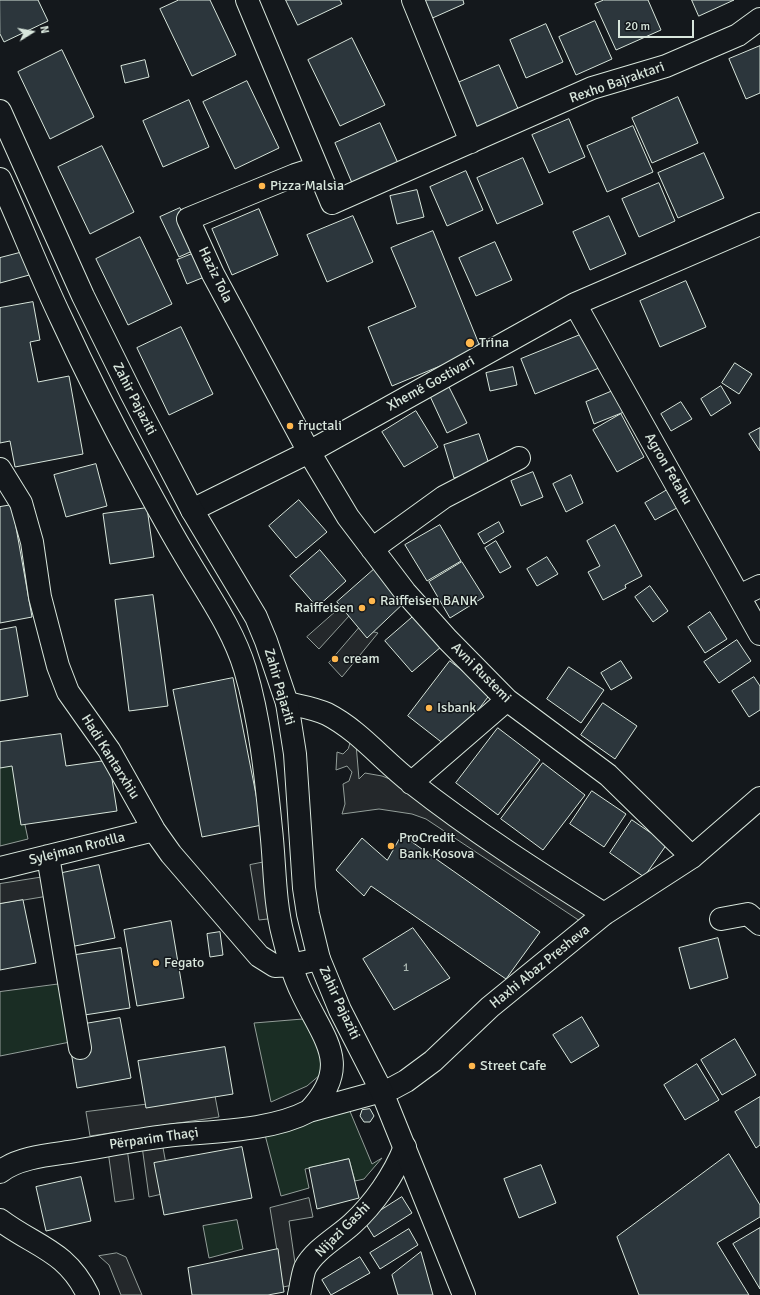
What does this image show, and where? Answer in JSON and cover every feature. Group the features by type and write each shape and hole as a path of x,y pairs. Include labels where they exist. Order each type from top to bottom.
{"street":[{"path":"247,0 317,168"},
{"path":"413,0 471,142"},
{"name":"Rexho Bajraktari","path":"317,168 332,203 592,88 673,63 738,35 760,19"},
{"name":"Zahir Pajaziti","path":"0,111 83,296 192,510 256,618 278,674 286,703 296,754 305,894 308,914 319,959 340,1010 382,1092 464,1295"},
{"name":"Haziz Tola","path":"309,452 214,274 188,219 295,175 317,168"},
{"name":"Zahir Pajaziti","path":"0,179 4,201 124,445 170,531 216,606 233,639 244,666 253,696 258,727 271,828 276,892 282,932 291,965 302,992 330,1050 332,1063 329,1083 322,1097 309,1111"},
{"name":"Xhemë Gostivari","path":"192,510 309,452 575,304 760,224"},
{"name":"Agron Fetahu","path":"575,304 760,634"},
{"name":"Avni Rustemi","path":"309,452 348,517 405,592 448,640 507,700 608,775 692,857"},
{"path":"372,548 444,497 519,458"},
{"name":"Hadi Kantarxhiu","path":"0,469 5,474 21,503 32,542 40,597 58,666 68,692 109,750 154,830 171,854 259,956 275,966 291,965 319,959"},
{"path":"739,596 760,586"},
{"path":"411,783 507,700"},
{"path":"286,703 307,707 327,714 354,732 411,783 531,868 604,914"},
{"name":"Haxhi Abaz Presheva","path":"309,1111 382,1092 406,1081 433,1061 490,1007 604,914 692,857 760,798"},
{"name":"Sylejman Rrotlla","path":"0,868 154,830"},
{"path":"48,856 80,1048"},
{"path":"721,919 748,914 760,924"},
{"name":"Përparim Thaçi","path":"0,1172 7,1166 57,1154 165,1136 276,1123 299,1116 309,1111"},
{"name":"Nijazi Gashi","path":"299,1295 306,1268 327,1243 352,1224 380,1191 398,1165 405,1147"},
{"path":"0,1220 12,1229 41,1244 66,1262 82,1283 88,1295"}],"green space":[{"path":"11,759 28,839 0,846 0,760"},
{"path":"61,984 70,1042 0,1056 0,992"},
{"path":"315,1014 328,1028 321,1074 307,1086 271,1102 254,1023 303,1019"},
{"path":"349,1109 372,1164 382,1158 364,1179 355,1181 349,1159 305,1169 309,1188 281,1196 264,1131"},
{"path":"237,1220 243,1249 209,1258 203,1226"}],"shaded area":[{"path":"341,607 349,616 319,649 307,637"},
{"path":"359,628 378,633 342,677 329,663"},
{"path":"351,741 356,744 359,779 365,773 382,776 413,788 604,914 589,927 426,819 412,814 379,809 342,814 345,804 343,784 349,781 352,772 347,766 336,770 337,752 343,754 348,749"},
{"path":"265,862 276,918 259,920 250,865"},
{"path":"44,877 48,896 0,904 0,884"},
{"path":"215,1096 219,1117 90,1136 86,1112"},
{"path":"162,1142 171,1192 149,1197 142,1146"},
{"path":"127,1148 134,1199 115,1202 108,1151"},
{"path":"309,1198 313,1217 289,1221 298,1284 283,1287 270,1208"},
{"path":"117,1253 126,1257 142,1295 121,1295 109,1265 99,1256"}],"building":[{"path":"0,0 38,0 48,21 4,42 0,34"},
{"path":"179,0 210,0 236,55 192,76 160,9"},
{"path":"286,0 340,0 342,4 298,25"},
{"path":"419,0 463,0 464,4 428,20"},
{"path":"604,0 648,0 661,30 616,50 595,4"},
{"path":"692,0 734,0 699,16"},
{"path":"595,21 612,59 576,75 559,37"},
{"path":"546,24 563,62 526,78 510,40"},
{"path":"352,38 385,105 340,126 308,60"},
{"path":"760,46 760,93 746,99 729,59"},
{"path":"62,50 94,117 50,139 18,72"},
{"path":"145,60 149,77 125,83 121,66"},
{"path":"499,65 519,111 473,131 453,85"},
{"path":"247,81 279,148 235,169 203,102"},
{"path":"678,97 698,143 652,163 632,118"},
{"path":"189,100 209,147 163,167 143,121"},
{"path":"569,119 585,157 549,173 532,135"},
{"path":"380,123 401,170 355,190 335,143"},
{"path":"633,126 653,172 607,192 587,146"},
{"path":"102,146 134,212 90,234 58,167"},
{"path":"704,153 724,198 678,218 658,173"},
{"path":"523,158 543,204 497,224 477,178"},
{"path":"466,171 483,210 447,226 430,187"},
{"path":"659,183 675,221 639,237 622,199"},
{"path":"417,190 424,217 397,224 390,196"},
{"path":"180,208 199,248 179,257 160,217"},
{"path":"259,209 278,255 232,275 212,229"},
{"path":"353,216 373,262 327,282 307,235"},
{"path":"609,216 626,254 590,270 573,232"},
{"path":"433,231 481,349 392,386 368,327 416,307 391,248"},
{"path":"140,237 172,304 128,325 96,259"},
{"path":"495,242 512,280 476,296 459,258"},
{"path":"202,250 212,274 187,284 177,260"},
{"path":"27,251 33,274 0,283 0,258"},
{"path":"686,281 706,327 660,347 640,301"},
{"path":"33,302 40,340 30,342 38,382 69,376 83,454 15,467 10,441 0,443 0,308"},
{"path":"181,327 213,394 169,415 137,348"},
{"path":"585,333 599,368 535,394 521,359"},
{"path":"735,363 752,374 739,394 722,383"},
{"path":"513,367 517,385 490,391 486,373"},
{"path":"448,385 467,423 447,433 429,394"},
{"path":"721,386 731,403 711,416 701,399"},
{"path":"620,388 629,410 594,424 586,402"},
{"path":"681,402 692,419 671,431 661,414"},
{"path":"416,411 438,447 404,467 382,432"},
{"path":"621,414 644,457 617,472 593,430"},
{"path":"760,428 760,451 749,434"},
{"path":"479,434 490,467 454,478 444,445"},
{"path":"96,464 107,506 66,517 54,475"},
{"path":"533,472 543,497 521,506 511,481"},
{"path":"571,475 583,503 566,512 553,484"},
{"path":"674,486 684,504 655,520 645,503"},
{"path":"299,500 327,532 296,558 269,526"},
{"path":"12,505 32,617 0,623 0,507"},
{"path":"147,508 154,557 110,564 103,514"},
{"path":"499,522 504,532 484,544 478,534"},
{"path":"440,525 461,561 427,581 405,545"},
{"path":"615,525 642,576 625,585 626,588 603,600 588,572 600,566 587,541"},
{"path":"496,541 511,567 500,573 485,548"},
{"path":"320,550 346,581 317,607 290,576"},
{"path":"547,557 558,574 537,586 527,569"},
{"path":"462,562 484,597 450,618 429,582"},
{"name":"Raiffeisen BANK","path":"379,565 407,600 367,638 337,602"},
{"path":"650,586 668,611 653,622 635,597"},
{"path":"153,595 168,706 129,711 115,600"},
{"path":"710,612 727,639 705,653 688,627"},
{"path":"415,615 442,646 412,672 385,641"},
{"path":"16,627 28,696 0,701 0,630"},
{"path":"737,640 751,661 719,683 704,662"},
{"path":"450,661 491,693 449,748 408,716"},
{"path":"621,661 632,678 611,690 601,673"},
{"path":"569,667 604,690 581,723 547,699"},
{"path":"754,677 760,686 760,710 749,717 732,691"},
{"path":"233,678 262,825 202,837 173,690"},
{"path":"603,703 637,726 615,759 581,735"},
{"path":"498,728 540,760 498,815 456,783"},
{"path":"61,734 66,766 109,760 117,811 21,825 12,766 0,768 0,742"},
{"path":"543,763 585,795 543,850 501,819"},
{"path":"592,791 626,814 604,847 570,824"},
{"path":"632,820 667,844 644,877 610,853"},
{"path":"402,835 540,932 506,979 371,886 364,896 336,870 362,838 387,860"},
{"path":"99,865 115,938 60,949 44,877"},
{"path":"23,900 36,963 0,970 0,904"},
{"path":"171,921 184,998 137,1006 124,930"},
{"path":"413,928 450,978 394,1010 363,959"},
{"path":"220,932 223,955 210,957 207,934"},
{"path":"718,938 728,978 690,989 679,948"},
{"path":"121,948 130,1008 78,1016 69,956"},
{"path":"582,1017 599,1046 571,1063 553,1035"},
{"path":"120,1018 131,1078 77,1088 67,1027"},
{"path":"735,1039 756,1075 722,1095 701,1060"},
{"path":"225,1047 233,1094 146,1108 138,1061"},
{"path":"697,1064 719,1100 685,1120 664,1085"},
{"path":"760,1097 760,1145 756,1148 735,1112"},
{"path":"370,1109 374,1116 370,1122 364,1122 360,1116 362,1110"},
{"path":"242,1147 252,1198 164,1215 154,1163"},
{"path":"729,1154 760,1205 760,1217 717,1243 749,1295 639,1295 617,1237"},
{"path":"349,1159 359,1198 317,1209 309,1168"},
{"path":"541,1165 556,1203 519,1218 504,1179"},
{"path":"81,1177 91,1221 46,1231 36,1187"},
{"path":"402,1197 412,1213 374,1237 364,1221"},
{"path":"760,1228 760,1289 733,1244"},
{"path":"409,1229 418,1245 380,1269 370,1253"},
{"path":"278,1249 284,1292 268,1295 192,1295 188,1268"},
{"path":"421,1252 433,1295 398,1295 392,1275"},
{"path":"360,1257 370,1273 331,1295 322,1280"}],"place":[{"name":"Pizza Malsia","path":"262,186"},
{"name":"Trina","path":"470,343"},
{"name":"fructali","path":"290,426"},
{"name":"Raiffeisen BANK","path":"372,601"},
{"name":"Raiffeisen","path":"362,608"},
{"name":"cream","path":"335,659"},
{"name":"Isbank","path":"429,708"},
{"name":"ProCredit Bank Kosova","path":"391,846"},
{"name":"Fegato","path":"156,963"},
{"name":"Street Cafe","path":"472,1066"}]}
